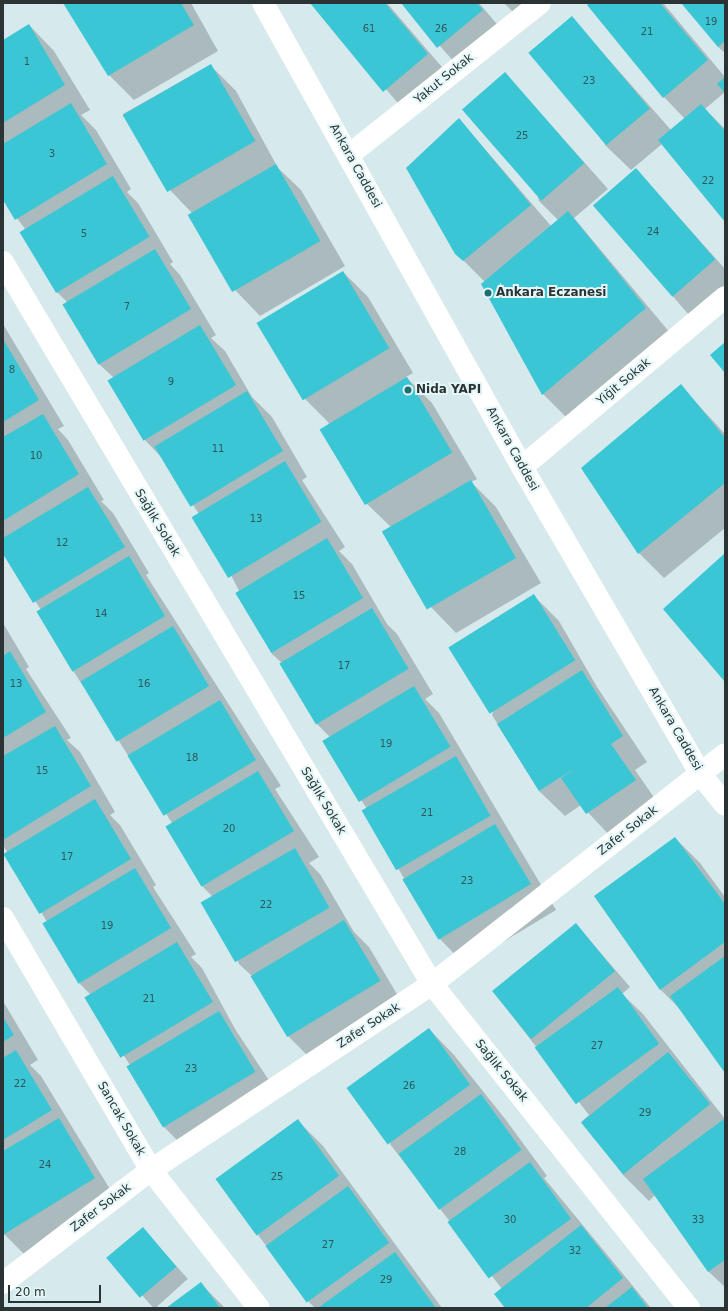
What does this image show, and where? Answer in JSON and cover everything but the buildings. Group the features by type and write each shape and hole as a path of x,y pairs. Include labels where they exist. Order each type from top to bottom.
{"street":[{"name":"Ankara Caddesi","path":"263,3 522,467 701,775 725,805"},
{"name":"Yakut Sokak","path":"349,155 540,3"},
{"name":"Sağlık Sokak","path":"3,262 432,984 689,1308"},
{"name":"Yiğit Sokak","path":"522,467 725,297"},
{"name":"Zafer Sokak","path":"3,1283 151,1170 432,984 701,775 725,754"},
{"name":"Sancak Sokak","path":"3,918 151,1170 259,1308"}],"place":[{"name":"Ankara Eczanesi","path":"488,293"},
{"name":"Nida YAPI","path":"408,390"}]}
